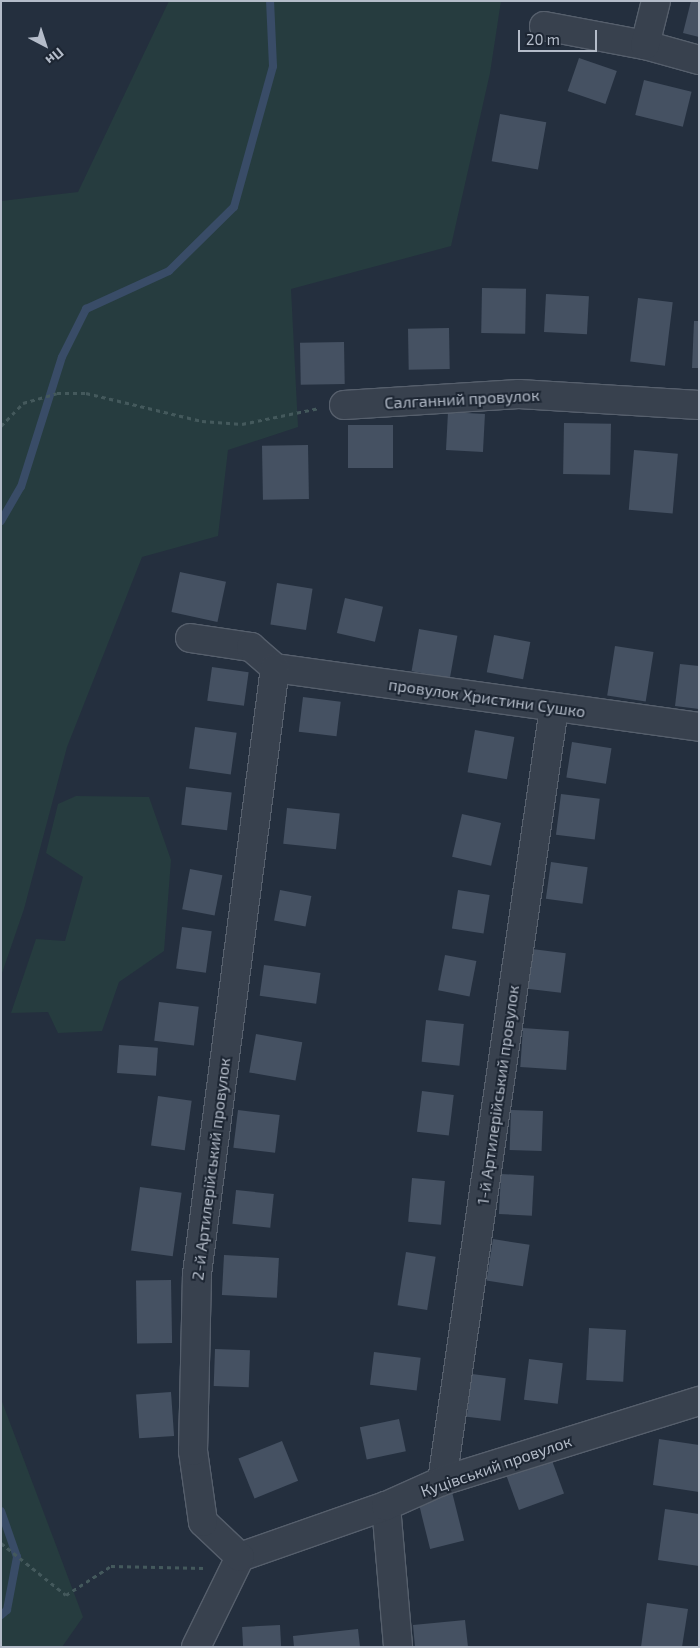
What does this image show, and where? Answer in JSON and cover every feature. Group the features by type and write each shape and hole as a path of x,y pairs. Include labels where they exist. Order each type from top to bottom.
{"street":[{"path":"645,45 656,1"},
{"path":"544,26 645,45 699,60"},
{"name":"Салганний провулок","path":"344,405 519,394 699,405"},
{"path":"190,638 251,647 275,668"},
{"name":"провулок Христини Сушко","path":"275,668 699,727"},
{"name":"2-й Артилерійський провулок","path":"240,1557 203,1522 193,1451 197,1274 275,668"},
{"name":"1-й Артилерійський провулок","path":"442,1481 554,708"},
{"name":"Куцівський провулок","path":"240,1557 386,1506 442,1481 699,1401"},
{"path":"386,1506 398,1647"},
{"path":"196,1647 240,1557"}],"path":[{"path":"1,426 22,403 57,393 86,393 202,421 242,424 344,405"},
{"path":"2,1544 35,1568 66,1595 111,1566 215,1569 240,1557"}],"green space":[{"path":"169,1 501,1 490,73 451,246 291,289 298,427 228,450 218,536 142,557 67,747 24,909 1,976 1,201 78,192"},
{"path":"76,796 149,797 171,860 164,951 119,982 102,1031 58,1033 48,1012 11,1013 36,939 65,941 83,877 46,853 58,804"},
{"path":"1,1399 83,1617 62,1647 1,1647"}],"building":[{"path":"691,1 699,1 699,37 683,33"},
{"path":"579,58 617,71 605,104 568,91"},
{"path":"644,80 692,92 683,127 635,115"},
{"path":"500,114 546,122 538,169 492,161"},
{"path":"482,288 526,289 525,334 481,333"},
{"path":"546,294 589,296 587,334 544,332"},
{"path":"638,298 673,302 665,366 630,362"},
{"path":"694,321 699,321 699,368 692,368"},
{"path":"449,328 450,369 409,370 408,329"},
{"path":"344,342 345,384 301,385 300,343"},
{"path":"448,412 485,414 483,452 446,450"},
{"path":"564,423 611,424 610,475 563,474"},
{"path":"348,425 393,425 393,468 348,468"},
{"path":"308,445 309,499 263,500 262,446"},
{"path":"634,450 678,454 673,514 629,510"},
{"path":"180,572 226,582 217,622 171,612"},
{"path":"277,583 313,589 306,630 270,624"},
{"path":"345,598 383,607 375,642 337,633"},
{"path":"419,629 457,636 450,678 412,671"},
{"path":"494,635 530,642 523,679 487,672"},
{"path":"615,646 654,652 646,701 607,695"},
{"path":"680,664 699,666 699,709 675,706"},
{"path":"212,667 249,672 244,706 207,701"},
{"path":"303,697 341,702 336,736 299,732"},
{"path":"195,727 237,733 231,774 189,769"},
{"path":"475,730 514,737 507,779 468,772"},
{"path":"572,742 612,748 606,784 566,778"},
{"path":"186,787 232,793 227,830 181,825"},
{"path":"561,794 600,799 595,839 556,835"},
{"path":"287,808 340,814 336,849 283,844"},
{"path":"462,814 501,823 491,866 452,857"},
{"path":"551,862 588,867 582,904 546,899"},
{"path":"190,869 222,875 215,916 182,909"},
{"path":"280,890 311,896 305,927 274,920"},
{"path":"458,890 490,895 484,934 452,929"},
{"path":"182,927 212,931 206,973 176,969"},
{"path":"532,949 566,953 561,993 527,989"},
{"path":"445,955 476,961 470,996 438,990"},
{"path":"264,965 320,973 316,1004 260,996"},
{"path":"159,1002 199,1007 194,1046 154,1041"},
{"path":"426,1020 464,1024 459,1066 422,1062"},
{"path":"523,1028 569,1031 566,1070 520,1067"},
{"path":"256,1034 302,1042 296,1081 249,1072"},
{"path":"119,1045 158,1048 156,1076 117,1073"},
{"path":"422,1091 454,1095 449,1136 417,1132"},
{"path":"158,1096 192,1101 185,1150 151,1146"},
{"path":"238,1110 280,1115 275,1153 233,1148"},
{"path":"511,1110 543,1111 542,1151 510,1150"},
{"path":"501,1174 534,1176 532,1216 499,1214"},
{"path":"412,1178 445,1181 441,1225 408,1222"},
{"path":"140,1187 182,1193 173,1256 131,1250"},
{"path":"236,1190 274,1194 270,1228 232,1224"},
{"path":"493,1239 530,1245 523,1286 486,1280"},
{"path":"406,1252 436,1257 427,1310 398,1305"},
{"path":"224,1255 279,1258 277,1298 222,1295"},
{"path":"171,1280 172,1343 137,1344 136,1281"},
{"path":"589,1328 626,1330 623,1382 586,1380"},
{"path":"215,1349 250,1350 249,1387 214,1386"},
{"path":"374,1352 421,1358 417,1390 370,1385"},
{"path":"529,1359 563,1363 558,1404 524,1400"},
{"path":"472,1374 506,1378 501,1421 467,1417"},
{"path":"171,1392 174,1436 139,1438 136,1394"},
{"path":"399,1419 406,1451 367,1460 360,1427"},
{"path":"659,1439 699,1445 699,1492 653,1485"},
{"path":"282,1441 298,1481 255,1498 238,1459"},
{"path":"550,1455 564,1494 519,1510 505,1471"},
{"path":"452,1492 464,1541 430,1549 418,1500"},
{"path":"665,1509 699,1514 699,1566 658,1560"},
{"path":"647,1603 688,1609 682,1647 641,1647"},
{"path":"465,1620 468,1647 415,1647 413,1625"},
{"path":"280,1625 281,1647 243,1647 242,1627"},
{"path":"358,1629 360,1647 294,1647 293,1636"}],"waterway":[{"path":"1,521 21,487 62,357 86,309 169,271 234,207 273,66 270,1"},
{"path":"1,1511 17,1557 7,1610 1,1615"}]}
